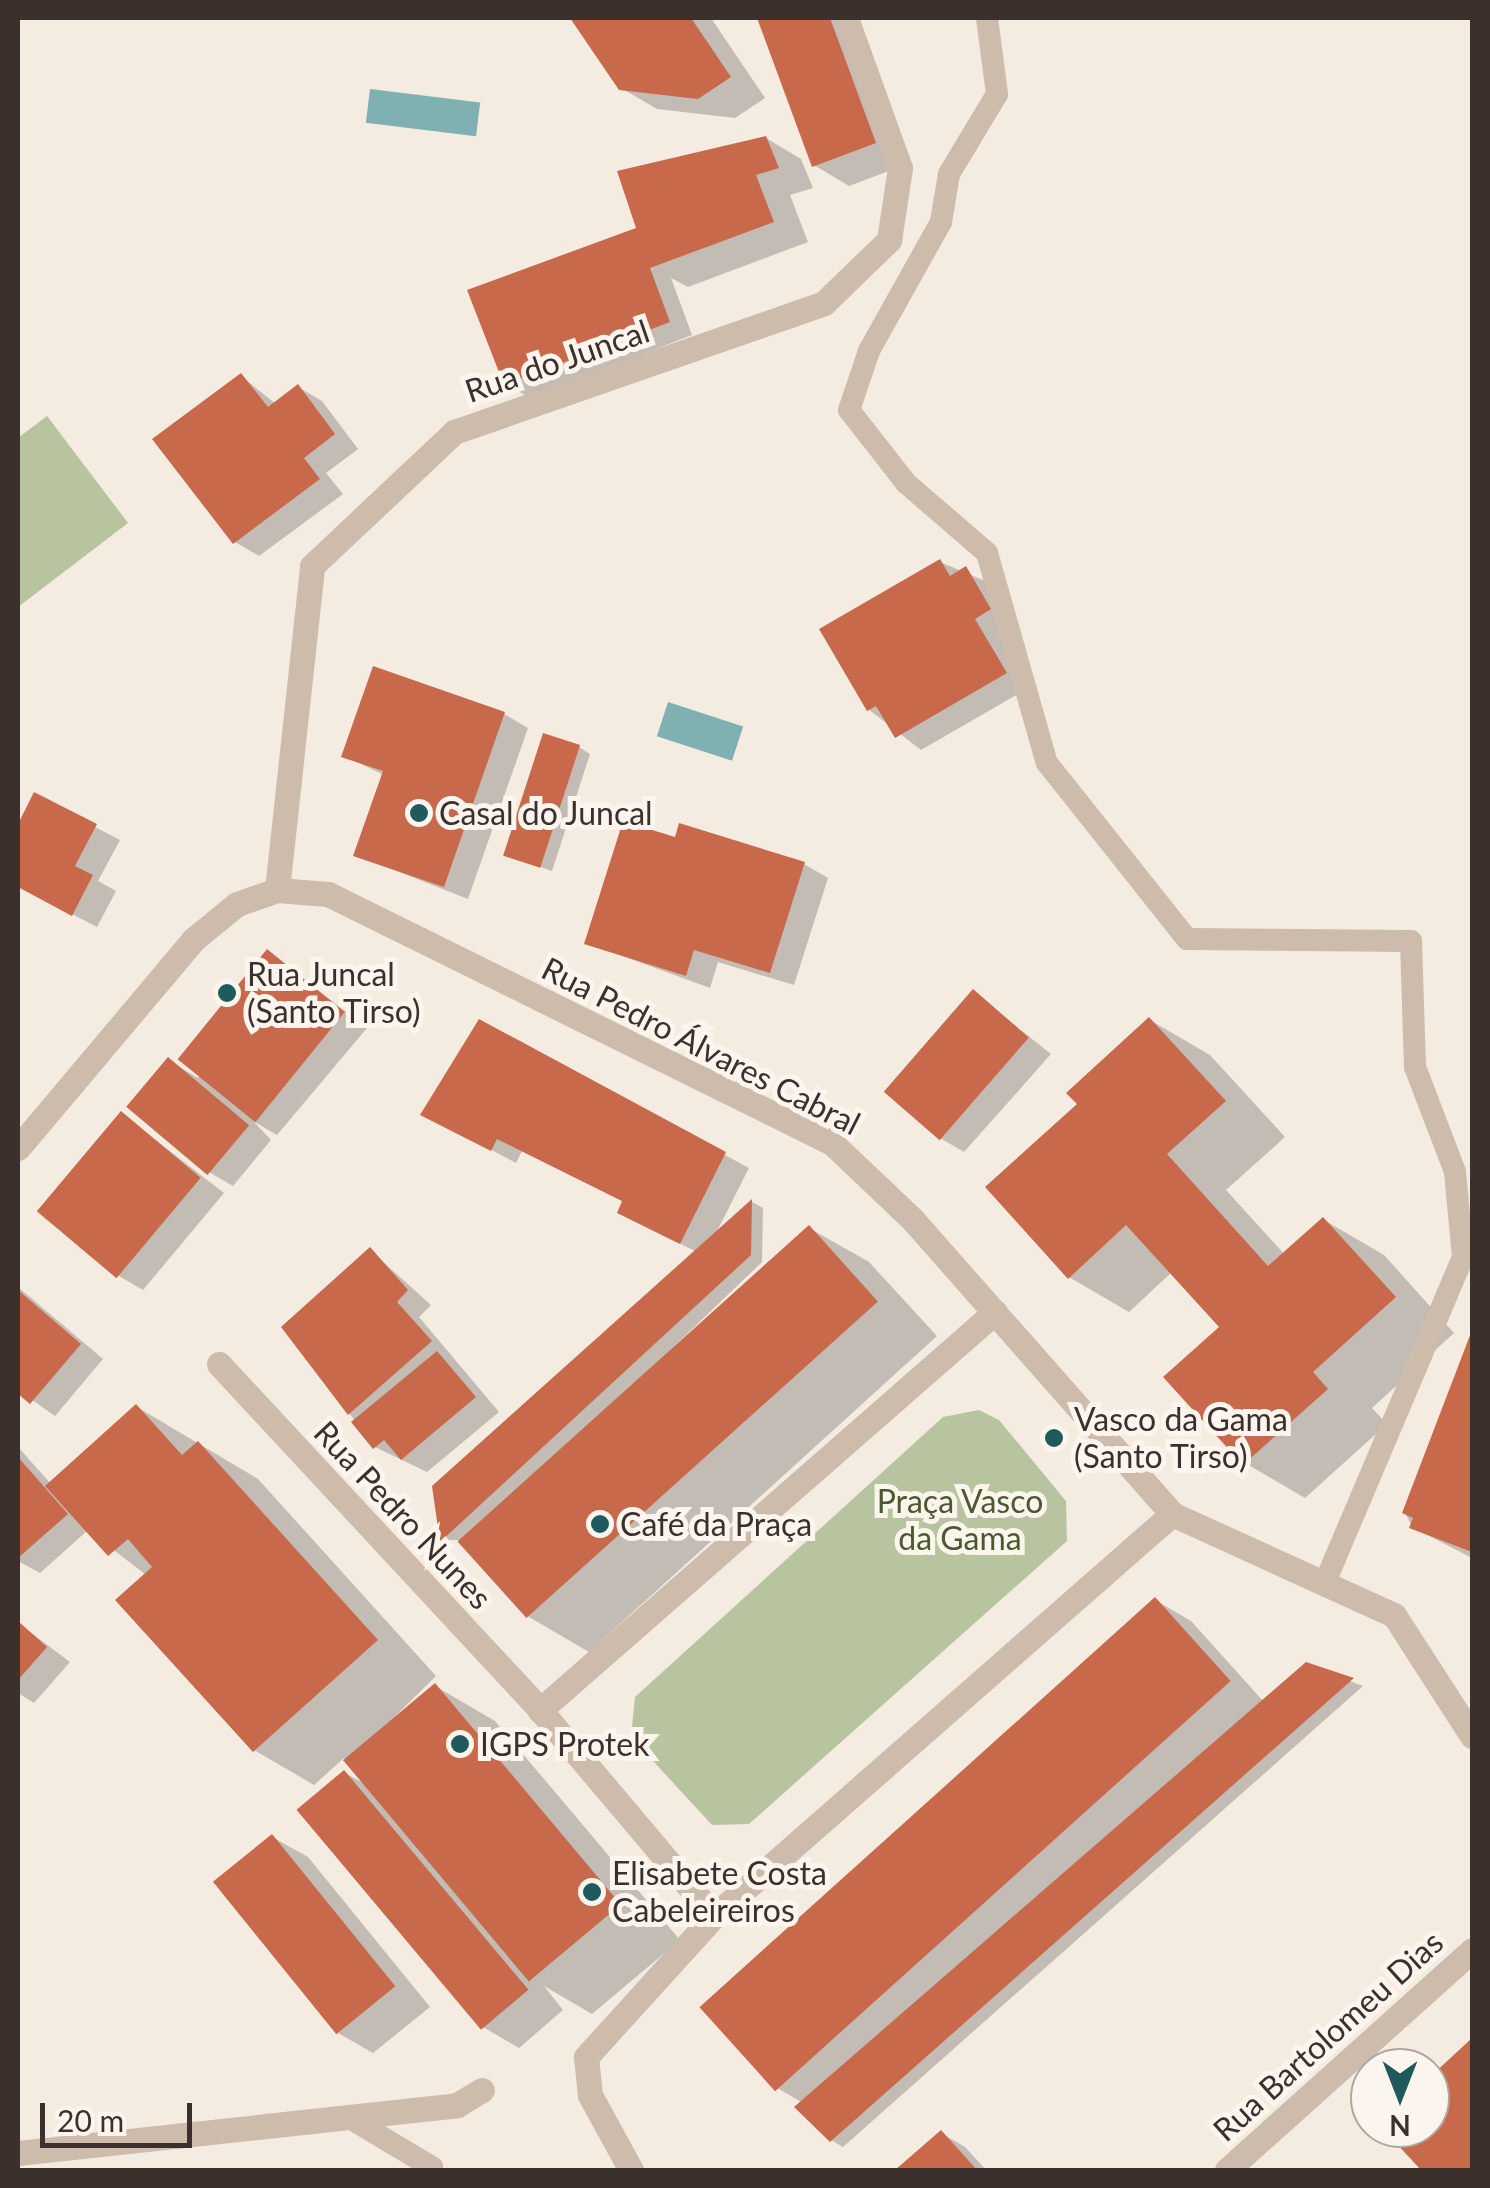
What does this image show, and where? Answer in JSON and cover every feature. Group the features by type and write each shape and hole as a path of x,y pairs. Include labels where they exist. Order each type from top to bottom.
{"street":[{"name":"Rua do Juncal","path":"278,890 312,566 454,432 824,303 889,240 900,168 846,18"},
{"path":"18,1148 194,939 236,904 278,890"},
{"name":"Rua Pedro Álvares Cabral","path":"278,890 328,894 832,1142 995,1312 1172,1514 1326,1580 1394,1615 1472,1736"},
{"path":"714,1916 540,1710 995,1312"},
{"name":"Rua Pedro Nunes","path":"219,1364 540,1710"},
{"path":"631,2170 590,2096 586,2057 714,1916 1172,1514"},
{"name":"Rua Bartolomeu Dias","path":"1227,2170 1472,1950"},
{"path":"18,2153 457,2105 482,2090"}],"lane":[{"path":"987,18 997,94 949,174 941,222 868,351 849,410 906,482 987,553 1046,763 1187,940 1411,941 1415,1067 1455,1172 1463,1257 1326,1580"},
{"path":"348,2116 432,2167"}],"green space":[{"path":"47,416 128,523 18,607 18,438"},
{"name":"Praça Vasco da Gama","path":"979,1410 999,1420 1066,1501 1067,1541 749,1824 712,1825 631,1737 635,1697 943,1417"}],"water":[{"path":"370,89 480,103 476,136 366,123"},
{"path":"668,702 743,726 732,761 657,736"}],"building":[{"path":"570,18 691,18 731,77 698,99 619,90"},
{"path":"757,18 830,18 876,143 812,167"},
{"path":"766,136 779,168 756,175 774,222 650,268 670,322 504,385 467,290 636,228 617,171"},
{"path":"241,373 268,407 298,384 335,434 304,458 320,479 233,544 152,439"},
{"path":"940,559 950,576 966,566 991,609 975,619 1007,673 895,738 876,706 867,711 819,629"},
{"name":"Casal do Juncal","path":"373,666 505,712 444,887 353,856 383,771 341,757"},
{"path":"543,733 580,745 540,868 503,856"},
{"path":"34,792 97,824 75,866 93,875 72,916 18,887 18,824"},
{"path":"623,821 675,837 679,823 805,862 770,973 694,950 686,976 584,944"},
{"path":"267,949 345,1012 255,1122 178,1059"},
{"path":"973,989 1029,1038 940,1140 884,1092"},
{"path":"1149,1017 1226,1101 1167,1154 1268,1266 1323,1217 1396,1297 1313,1372 1328,1389 1243,1465 1163,1377 1219,1327 1126,1225 1068,1279 985,1187 1077,1104 1066,1093"},
{"path":"479,1019 726,1152 680,1244 617,1213 622,1201 497,1139 491,1151 420,1115"},
{"path":"168,1057 249,1125 207,1175 126,1107"},
{"path":"121,1111 201,1178 116,1278 37,1211"},
{"path":"752,1199 751,1255 440,1542 432,1486"},
{"path":"809,1225 878,1302 526,1618 457,1541"},
{"path":"370,1247 408,1290 397,1302 432,1341 348,1415 281,1327"},
{"path":"18,1290 81,1344 30,1404 18,1394"},
{"path":"1472,1330 1472,1552 1409,1528 1413,1518 1402,1513"},
{"path":"437,1351 476,1397 401,1460 384,1440 373,1449 351,1422"},
{"path":"136,1404 182,1455 198,1441 378,1640 253,1752 115,1600 152,1567 128,1539 108,1556 45,1486"},
{"path":"18,1457 68,1514 18,1558"},
{"path":"1155,1597 1231,1681 775,2091 699,2007"},
{"path":"18,1621 47,1647 18,1680"},
{"path":"1306,1662 1354,1678 830,2142 794,2107"},
{"path":"435,1683 621,1904 529,1982 343,1760"},
{"path":"344,1770 528,1990 481,2030 297,1810"},
{"path":"272,1834 395,1986 336,2034 213,1882"},
{"path":"1472,2038 1472,2170 1421,2170 1401,2148 1450,2148 1450,2058"},
{"path":"941,2130 977,2170 895,2170"}],"place":[{"name":"Casal do Juncal","path":"419,813"},
{"name":"Rua Juncal (Santo Tirso)","path":"227,993"},
{"name":"Vasco da Gama (Santo Tirso)","path":"1054,1438"},
{"name":"Café da Praça","path":"600,1524"},
{"name":"IGPS Protek","path":"460,1744"},
{"name":"Elisabete Costa Cabeleireiros","path":"592,1892"}]}
